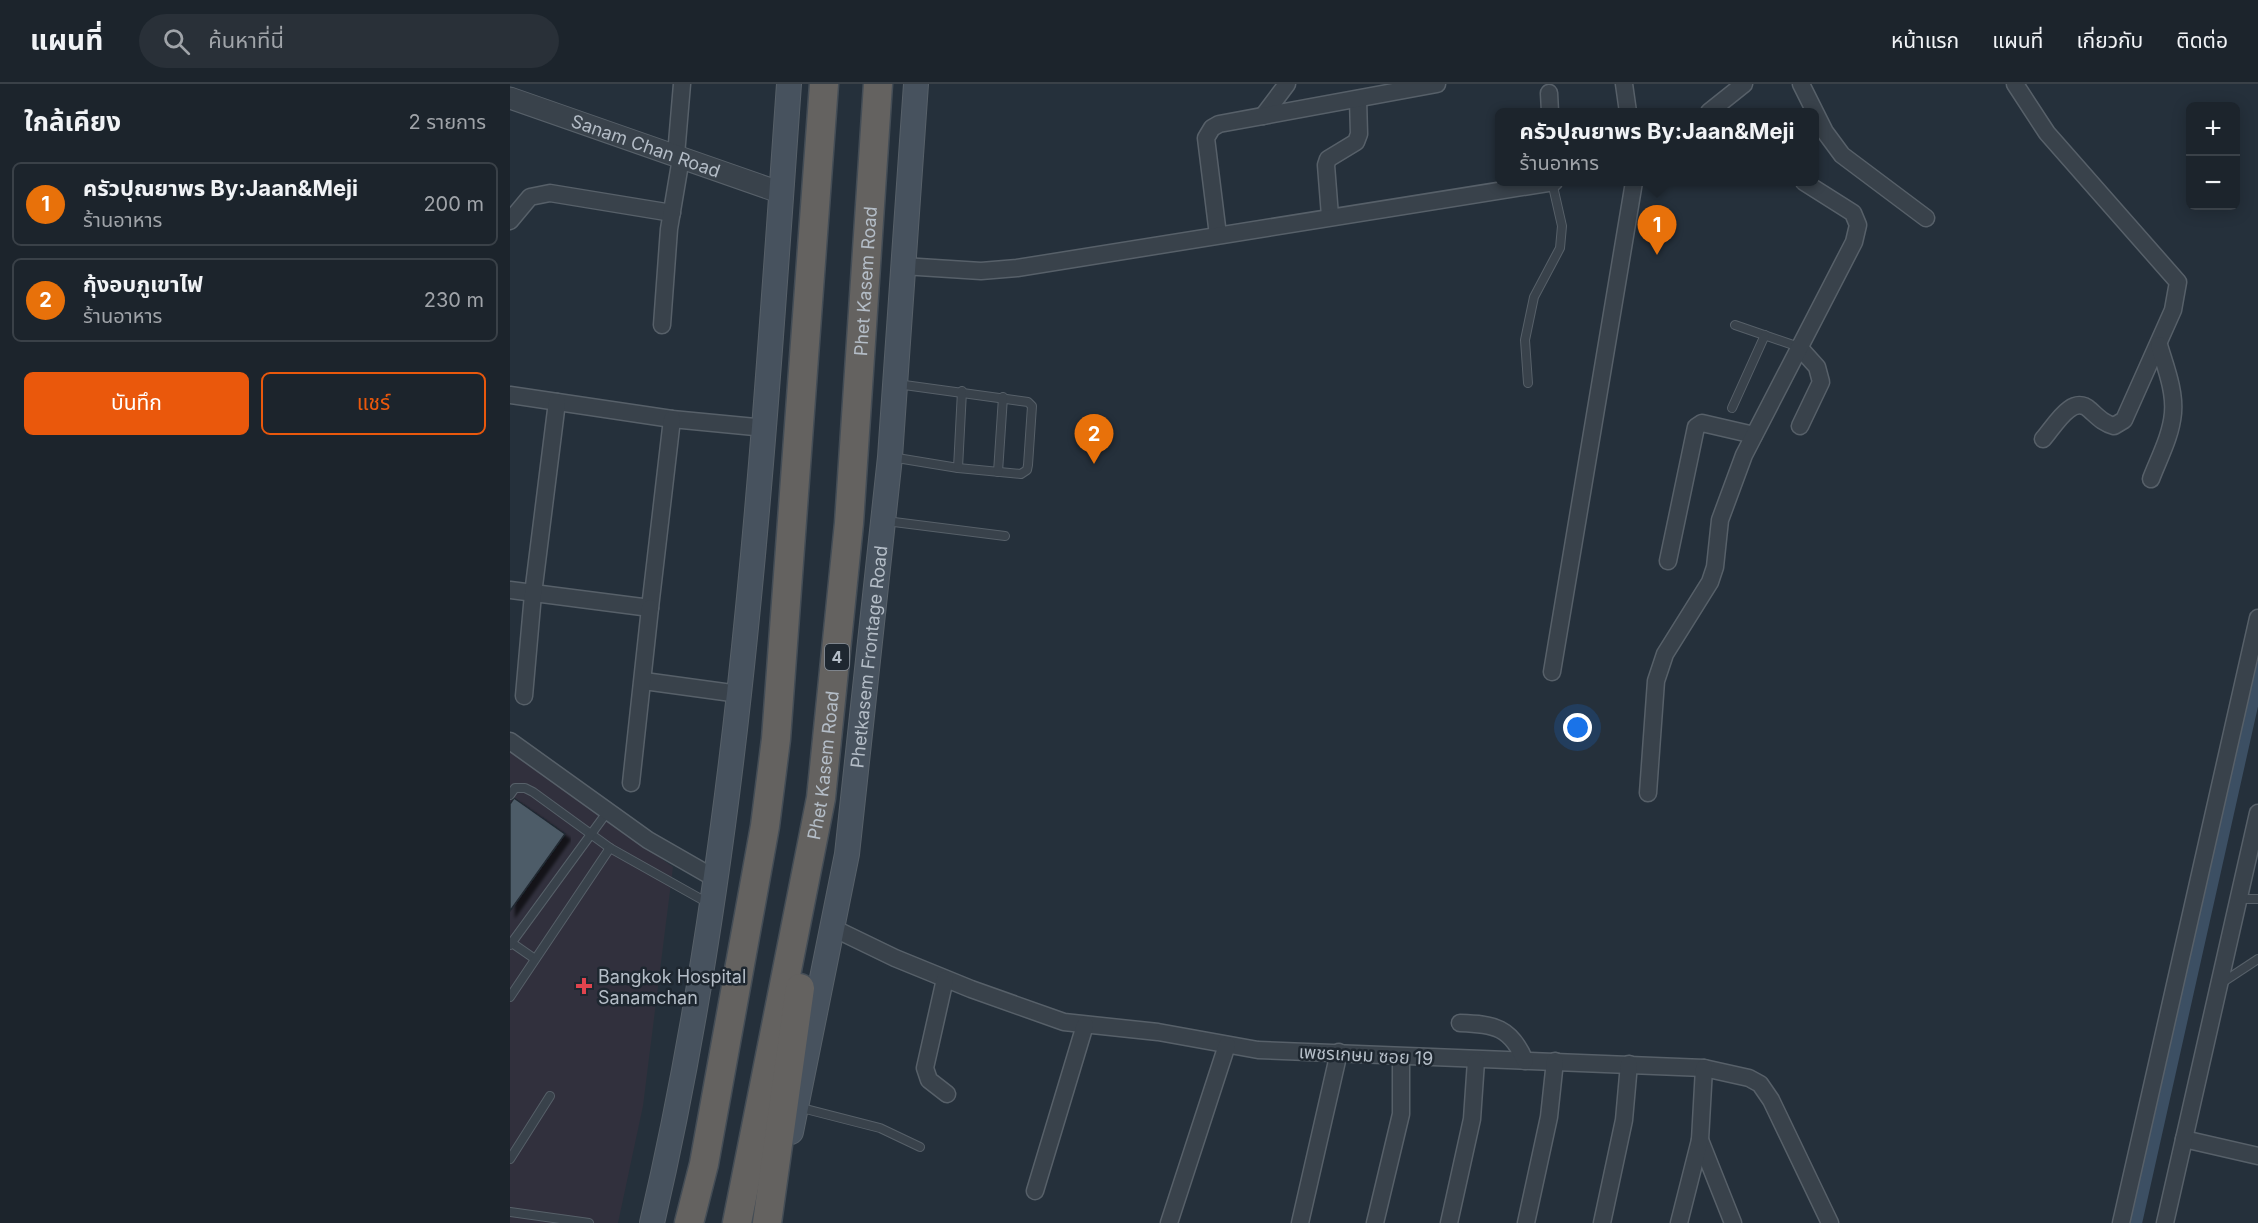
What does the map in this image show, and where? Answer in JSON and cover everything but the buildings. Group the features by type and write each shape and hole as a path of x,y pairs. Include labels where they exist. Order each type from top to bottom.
{"highway":[{"path":"810,84 811,235"},
{"path":"688,1223 704,1164 765,826 776,739 811,235 824,84"},
{"name":"Phet Kasem Road","path":"737,1223 821,798 847,547 878,84"},
{"path":"872,188 888,84"},
{"path":"767,1223 792,1057 821,798"}],"main road":[{"path":"652,1223 680,1106 714,906 739,694 765,428 789,84"},
{"name":"Phetkasem Frontage Road","path":"767,1223 797,1107 847,854 890,457 916,84"}],"street":[{"path":"662,325 679,156 682,84"},
{"path":"1263,116 1287,84"},
{"path":"1218,235 1206,138 1208,132 1219,124 1437,84"},
{"path":"1624,84 1627,108"},
{"path":"1714,108 1744,84"},
{"path":"1801,84 1813,108"},
{"path":"2015,84 2047,133 2178,282 2173,310 2124,420 2114,426 2105,424 2085,405 2076,404 2069,408 2043,439"},
{"path":"1549,93 1550,108"},
{"name":"Sanam Chan Road","path":"510,98 782,194"},
{"path":"1330,216 1326,165 1328,159 1356,142 1359,134 1358,99"},
{"path":"1819,120 1842,155 1926,219"},
{"path":"903,266 981,270 1017,268 1527,186"},
{"path":"1552,672 1633,186"},
{"path":"1647,793 1656,681 1665,654 1710,582 1715,567 1720,520 1744,455 1854,242 1858,225 1853,213 1810,186"},
{"path":"510,221 530,197 549,193 672,213"},
{"path":"2151,479 2165,443 2173,412 2171,388 2159,345"},
{"path":"1799,347 1817,368 1821,382 1800,426"},
{"path":"510,395 672,418 765,428"},
{"path":"524,696 532,594 557,402"},
{"path":"632,783 672,418"},
{"path":"1668,561 1696,428 1702,423 1713,423 1754,435"},
{"path":"510,590 650,608"},
{"path":"2121,1223 2258,618"},
{"path":"644,681 739,694"},
{"path":"510,741 648,840 716,879"},
{"path":"2165,1223 2258,813"},
{"name":"เพชรเกษม ซอย 19","path":"833,928 945,979 1050,1017 1085,1025 1158,1032 1258,1050 1339,1052 1401,1058 1525,1060 1704,1068 1749,1078 1760,1084 1830,1223"},
{"path":"945,979 925,1068 929,1080 947,1094"},
{"path":"1460,1023 1487,1024 1499,1028 1517,1042 1525,1060"},
{"path":"1035,1191 1085,1025"},
{"path":"1169,1223 1227,1045"},
{"path":"1300,1223 1339,1052"},
{"path":"1375,1223 1401,1114 1401,1058"},
{"path":"1449,1223 1472,1119 1476,1061"},
{"path":"1526,1223 1548,1124 1554,1061"},
{"path":"1602,1223 1624,1120 1629,1064"},
{"path":"1679,1223 1700,1140 1704,1068"},
{"path":"2184,1139 2258,1156"},
{"path":"1700,1140 1733,1223"}],"lane":[{"path":"1528,383 1525,340 1534,297 1560,248 1562,226 1554,186"},
{"path":"1735,326 1799,347"},
{"path":"1732,408 1765,335"},
{"path":"890,457 958,468 1020,474 1027,470 1028,465 1032,406 1024,399 896,384"},
{"path":"958,468 962,391"},
{"path":"998,472 1003,397"},
{"path":"883,521 1005,536"},
{"path":"510,795 515,788 525,788 610,848 714,906"},
{"path":"535,959 511,944 608,811"},
{"path":"510,997 610,848"},
{"path":"2239,899 2258,899"},
{"path":"2220,984 2258,959"},
{"path":"511,1155 550,1096"},
{"path":"797,1107 880,1128 920,1147"},
{"path":"510,1212 589,1223"}],"shaded area":[{"name":"Bangkok Hospital Sanamchan","path":"510,750 673,867 643,1106 618,1223 510,1223"}],"waterway":[{"path":"2134,1223 2258,670"}],"place":[{"name":"ครัวปุณยาพร By:Jaan&Meji","path":"1657,255"},
{"name":"กุ้งอบภูเขาไฟ","path":"1094,464"},
{"name":"Bangkok Hospital Sanamchan","path":"584,986"}]}
